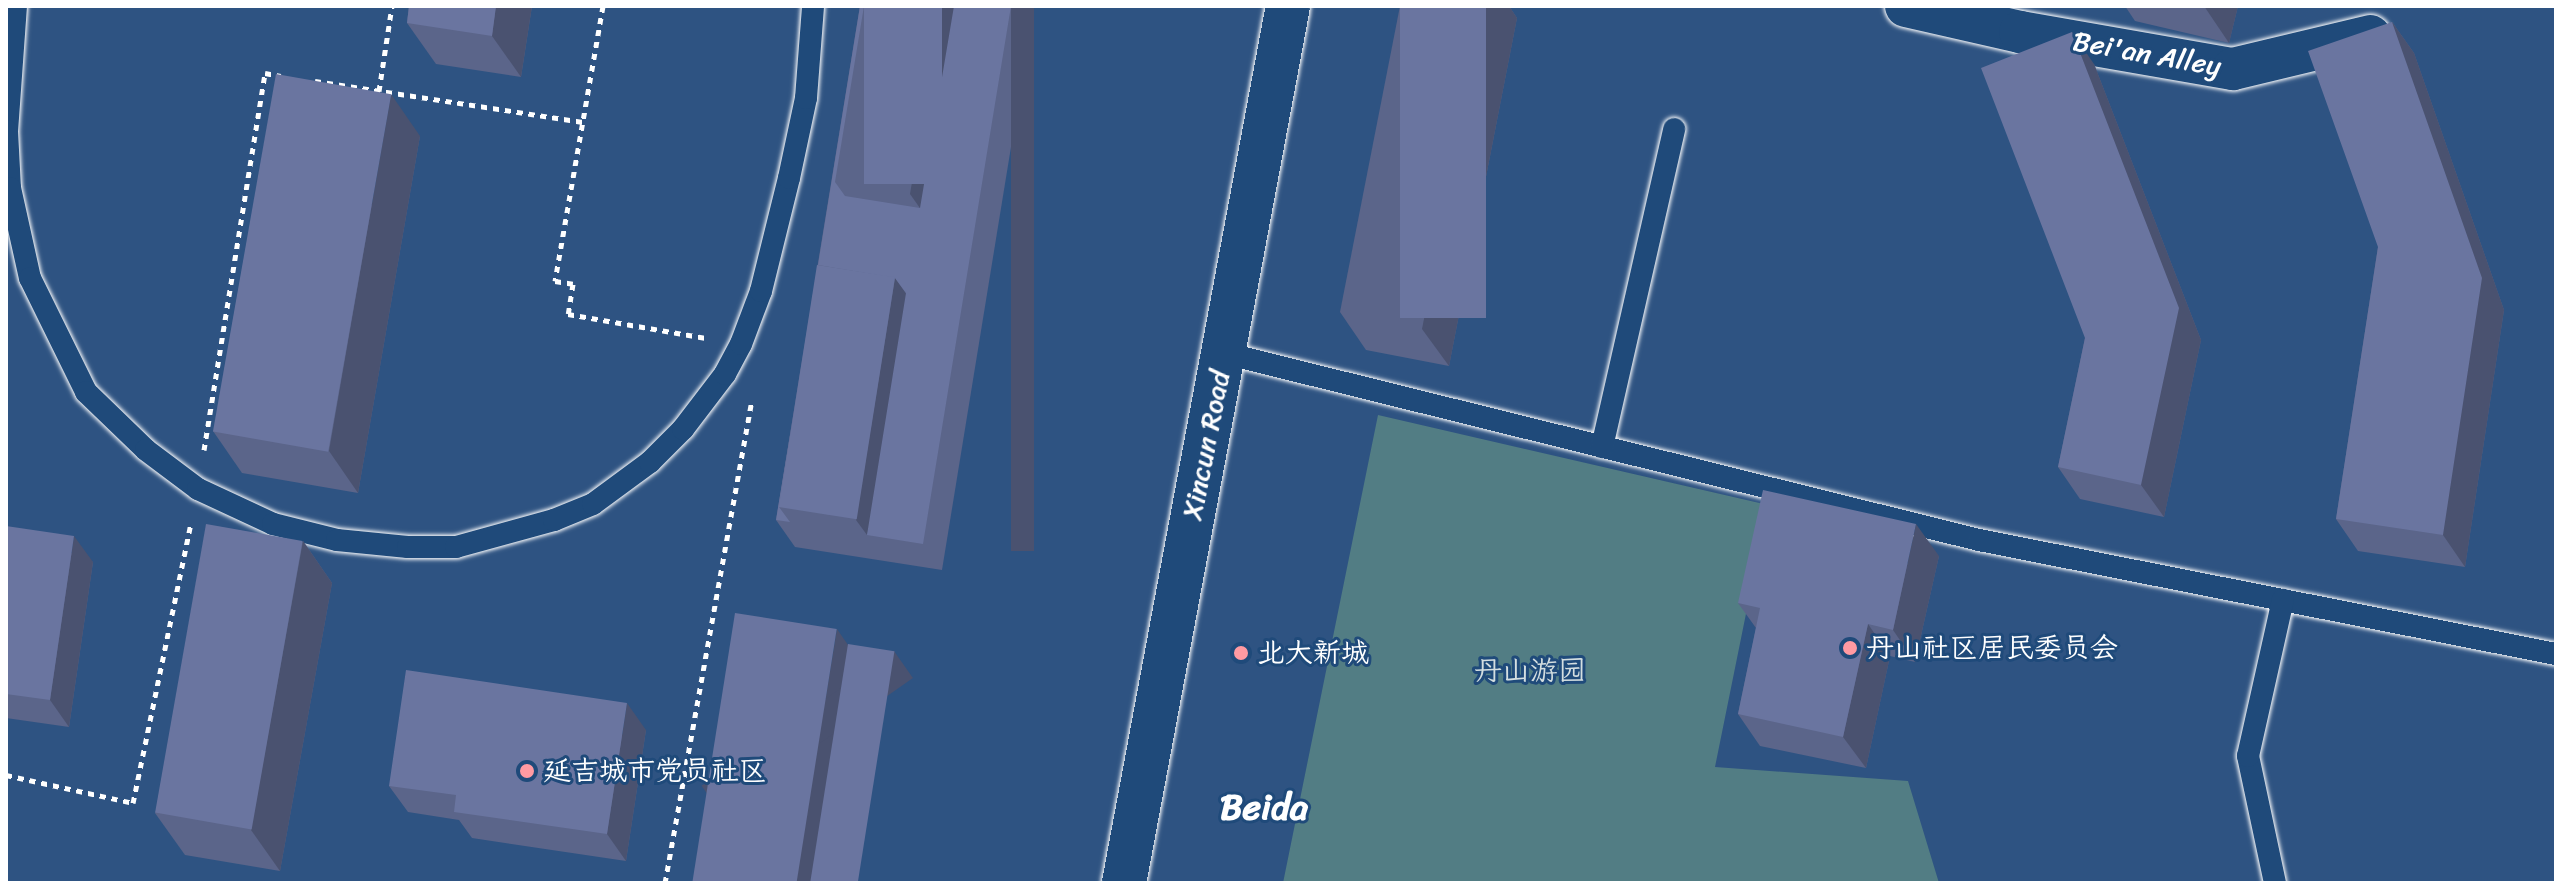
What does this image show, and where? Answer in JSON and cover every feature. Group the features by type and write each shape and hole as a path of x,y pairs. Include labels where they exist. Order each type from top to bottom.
{"street":[{"name":"Xincun Road","path":"1124,883 1288,6"},
{"name":"Bei'an Alley","path":"1906,6 2023,19 2233,69 2387,31"}],"lane":[{"path":"16,6 8,79 10,188 30,278 86,392 146,450 198,489 273,524 337,540 408,547 456,547 511,533 593,504 650,462 683,429 725,374 741,344 761,291 789,178 806,98 813,6"},
{"path":"1602,447 1674,129"},
{"path":"1224,353 1979,540 2556,654"},
{"path":"2275,883 2248,756 2283,600"}],"path":[{"path":"379,91 392,6"},
{"path":"603,6 555,281 573,284 568,314 741,344 756,380 665,883"},
{"path":"6,775 133,803 198,489 265,73 293,78"},
{"path":"308,80 583,122"}],"green space":[{"name":"丹山游园","path":"1378,415 1768,505 1715,767 1908,781 1939,883 1283,883"}],"building":[{"path":"409,6 496,6 492,36 407,23"},
{"path":"860,6 864,6 835,182 845,196 920,208 954,6 1011,6 923,544 867,535 906,293 895,278 818,265"},
{"path":"864,6 942,6 942,184 864,184"},
{"path":"1400,6 1486,6 1486,318 1400,318"},
{"path":"2392,22 2482,278 2443,535 2336,519 2378,247 2308,51"},
{"path":"2072,32 2179,308 2141,485 2058,467 2085,338 1981,68"},
{"path":"276,74 391,94 328,452 213,431"},
{"path":"817,265 895,277 857,519 779,507"},
{"path":"793,417 779,507 790,522 776,520"},
{"name":"丹山社区居民委员会","path":"1763,490 1916,524 1893,630 1868,624 1843,737 1738,714 1760,608 1738,603"},
{"path":"206,524 303,541 252,830 155,813"},
{"path":"6,526 74,536 50,700 6,694"},
{"path":"735,613 837,629 797,883 692,883"},
{"path":"848,644 894,651 858,883 810,883"},
{"name":"延吉城市党员社区","path":"406,670 627,703 607,834 454,812 456,795 389,786"}],"place":[{"name":"丹山社区居民委员会","path":"1850,648"},
{"name":"北大新城","path":"1241,653"},
{"name":"延吉城市党员社区","path":"527,771"}],"district":[{"name":"Beida","path":"1264,808"}]}
